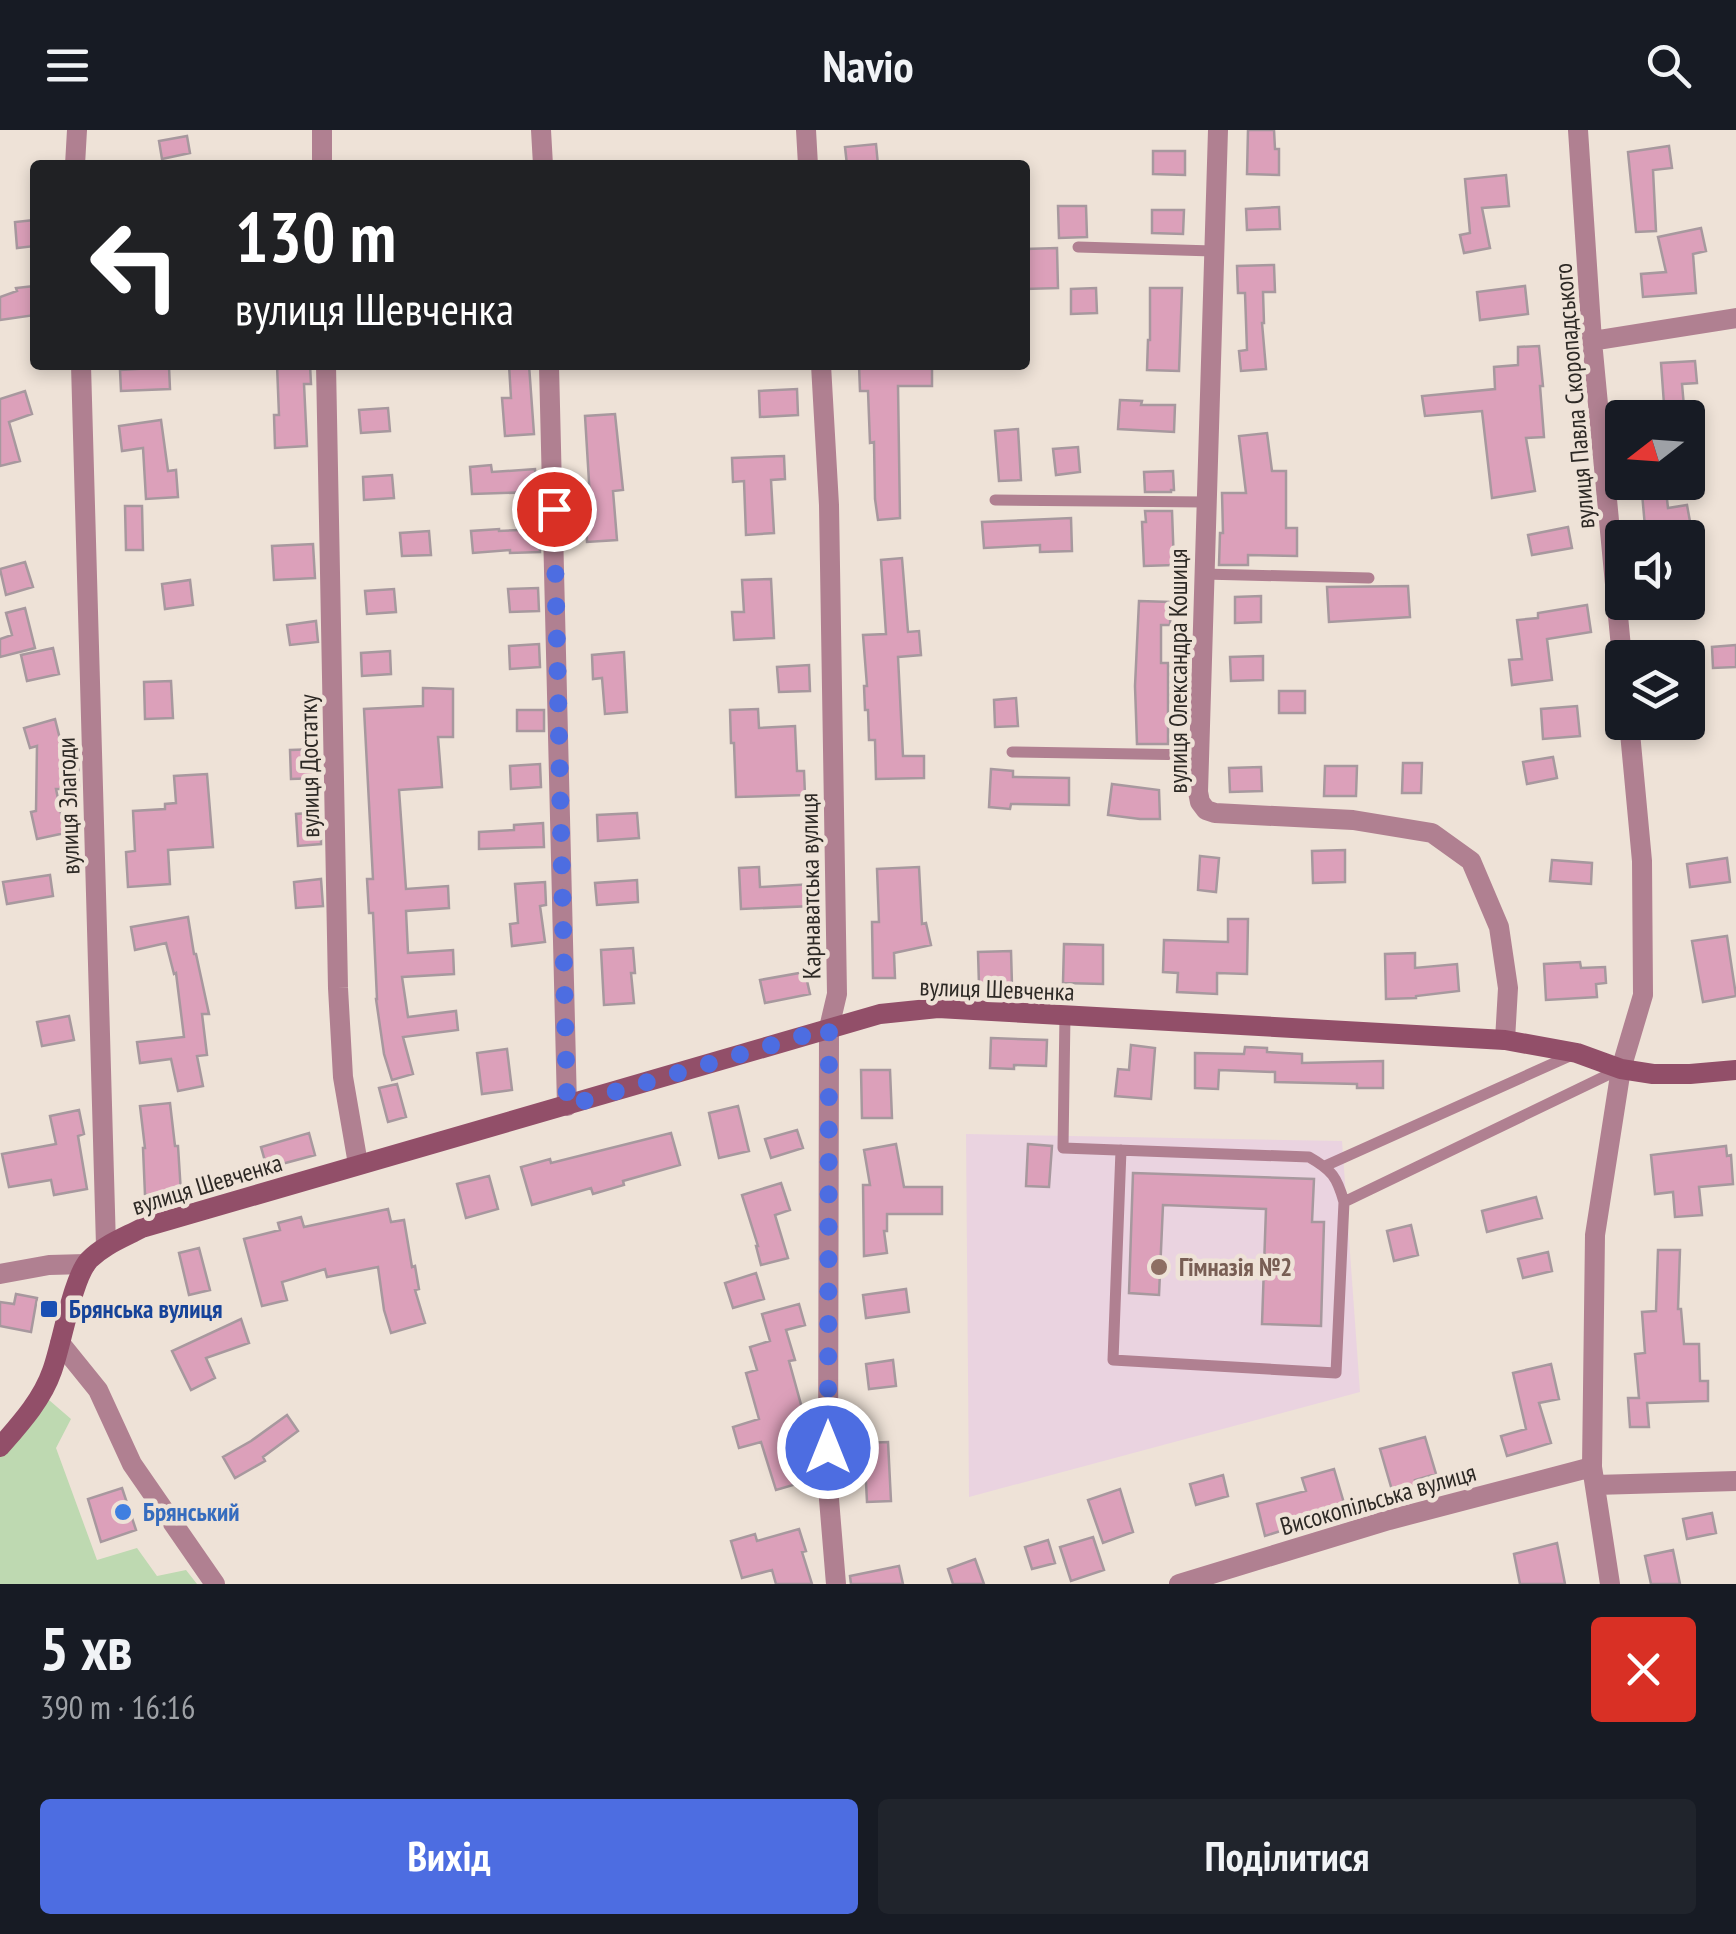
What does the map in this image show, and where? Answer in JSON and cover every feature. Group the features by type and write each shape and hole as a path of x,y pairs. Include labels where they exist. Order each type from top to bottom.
{"street":[{"path":"75,160 77,130"},
{"path":"322,130 322,160"},
{"path":"542,130 542,160"},
{"path":"806,130 808,160"},
{"name":"вулиця Олександра Кошиця","path":"1218,130 1198,756 1200,802 1206,810 1353,820 1432,833 1472,861 1499,926 1508,988 1505,1040"},
{"name":"вулиця Павла Скоропадського","path":"1578,130 1592,342 1620,640"},
{"path":"1592,342 1736,318"},
{"name":"вулиця Злагоди","path":"81,370 106,1246"},
{"name":"вулиця Достатку","path":"326,370 338,988 343,1077 358,1164"},
{"path":"549,370 567,1106"},
{"name":"Карнаватська вулиця","path":"821,370 829,505 837,994 829,1028 828,1486 836,1584"},
{"path":"1610,1584 1593,1476 1595,1234 1621,1068 1643,995 1642,860 1631,740"},
{"name":"вулиця Шевченка","path":"86,1264 106,1246 142,1228 880,1014 938,1008 1505,1040 1577,1053 1654,1074 1736,1070"},
{"path":"0,1274 49,1265 86,1264 42,1394 0,1447"},
{"path":"60,1343 98,1390 132,1464 215,1584"},
{"name":"Високопільська вулиця","path":"1179,1584 1389,1520 1593,1476 1736,1481"}],"lane":[{"path":"1078,247 1213,251"},
{"path":"994,500 1205,502"},
{"path":"1203,574 1369,578"},
{"path":"1012,752 1198,756"},
{"path":"1065,1015 1064,1148 1121,1150 1309,1157 1326,1166 1338,1180 1344,1202 1336,1373 1113,1360 1121,1150"},
{"path":"1326,1166 1577,1053"},
{"path":"1344,1202 1621,1068"}],"shaded area":[{"name":"Гімназія №2","path":"966,1134 1342,1141 1360,1392 969,1497"}],"green space":[{"path":"42,1394 71,1419 56,1448 97,1560 137,1548 157,1576 186,1570 197,1584 0,1584 0,1447"}],"building":[{"path":"1248,130 1274,130 1279,175 1247,174"},
{"path":"187,136 190,153 162,159 159,141"},
{"path":"876,144 878,160 846,160 845,147"},
{"path":"1669,146 1672,168 1653,170 1656,231 1636,232 1628,152"},
{"path":"1153,151 1185,151 1185,175 1153,174"},
{"path":"1506,175 1509,206 1482,208 1490,248 1464,253 1460,235 1470,233 1465,179"},
{"path":"1058,206 1086,206 1087,237 1059,238"},
{"path":"1279,207 1280,229 1247,230 1246,209"},
{"path":"1152,210 1184,210 1183,234 1152,233"},
{"path":"30,220 30,247 17,248 15,222"},
{"path":"1701,228 1706,251 1693,254 1696,293 1643,297 1641,274 1666,272 1658,237"},
{"path":"1057,248 1058,288 1030,289 1030,249"},
{"path":"1274,265 1275,292 1263,292 1266,369 1241,371 1239,351 1247,350 1245,293 1238,293 1237,266"},
{"path":"1525,286 1528,314 1480,320 1477,292"},
{"path":"30,287 30,316 0,320 0,297 17,291 16,288"},
{"path":"1096,288 1097,313 1071,314 1071,289"},
{"path":"1150,288 1182,288 1179,371 1147,370"},
{"path":"1539,346 1544,437 1526,438 1535,491 1492,498 1482,411 1425,416 1422,396 1495,389 1494,367 1518,365 1518,347"},
{"path":"1695,361 1697,383 1682,384 1683,400 1664,400 1661,363"},
{"path":"120,370 169,370 170,389 121,391"},
{"path":"277,370 310,370 311,384 304,384 307,446 275,448 274,415 279,415"},
{"path":"509,370 529,370 534,434 505,436 502,398 511,398"},
{"path":"859,370 932,370 932,386 898,386 900,518 878,520 868,391 860,391"},
{"path":"797,389 798,415 760,417 759,391"},
{"path":"25,391 32,414 9,422 20,461 0,466 0,399"},
{"path":"1120,400 1142,401 1141,405 1175,405 1174,432 1118,429"},
{"path":"388,408 390,431 361,433 359,410"},
{"path":"615,414 623,490 613,491 617,540 587,542 586,515 591,515 585,416"},
{"path":"161,420 168,471 176,470 178,497 146,499 143,448 122,451 119,426"},
{"path":"1018,429 1021,480 999,481 995,431"},
{"path":"1267,433 1272,471 1286,471 1286,528 1297,528 1297,556 1248,555 1248,565 1219,565 1222,493 1246,493 1239,436"},
{"path":"1078,447 1080,472 1056,475 1053,449"},
{"path":"784,456 785,479 771,480 774,533 746,535 744,481 733,482 732,458"},
{"path":"491,465 492,472 535,469 536,492 472,494 470,467"},
{"path":"1173,471 1174,490 1145,492 1144,472"},
{"path":"392,475 394,498 364,500 363,477"},
{"path":"1643,500 1667,500 1668,508 1687,505 1690,520 1644,520"},
{"path":"125,506 142,506 143,550 126,550"},
{"path":"1145,511 1172,511 1174,565 1144,566"},
{"path":"1071,518 1072,551 1040,552 1040,545 984,548 982,522"},
{"path":"1568,527 1572,548 1532,555 1528,535"},
{"path":"539,529 540,552 473,553 471,531"},
{"path":"429,531 431,555 402,556 400,533"},
{"path":"313,544 315,578 274,580 272,546"},
{"path":"902,558 908,632 919,631 921,655 898,657 903,756 924,756 924,778 876,779 875,740 869,740 865,710 863,635 886,634 881,560"},
{"path":"25,562 33,587 6,595 0,569"},
{"path":"771,579 774,638 734,640 732,612 744,612 742,580"},
{"path":"190,580 193,605 165,609 162,584"},
{"path":"1408,586 1410,617 1329,622 1327,587"},
{"path":"538,588 539,611 510,612 508,589"},
{"path":"394,589 396,612 367,614 365,591"},
{"path":"1261,596 1261,622 1235,623 1235,597"},
{"path":"1139,601 1171,602 1170,625 1161,625 1161,663 1168,663 1168,744 1137,744"},
{"path":"1587,605 1591,632 1547,639 1552,680 1512,685 1509,660 1522,659 1517,620"},
{"path":"25,608 35,648 0,657 0,639 12,635 6,613"},
{"path":"316,621 318,642 290,645 287,625"},
{"path":"539,644 540,667 510,669 509,646"},
{"path":"1736,645 1736,667 1713,668 1712,647"},
{"path":"53,648 59,674 27,681 21,655"},
{"path":"390,651 391,674 362,676 361,653"},
{"path":"624,652 627,712 605,714 602,678 593,679 592,655"},
{"path":"1263,656 1263,680 1231,681 1230,657"},
{"path":"809,665 810,691 779,692 777,667"},
{"path":"171,681 173,718 145,719 144,682"},
{"path":"423,688 453,689 453,737 438,737 442,787 399,790 406,889 448,886 449,908 406,911 408,953 453,950 454,974 402,977 408,1017 456,1011 458,1030 403,1037 413,1074 392,1080 376,999 373,913 369,913 367,879 373,879 364,709 423,706"},
{"path":"1279,691 1305,691 1305,713 1279,713"},
{"path":"1016,698 1018,726 995,727 994,700"},
{"path":"1577,706 1580,736 1543,739 1541,709"},
{"path":"758,709 759,728 795,726 797,771 804,771 805,795 736,797 730,710"},
{"path":"517,710 544,710 544,731 517,731"},
{"path":"55,719 63,751 78,751 79,789 56,789 65,833 37,839 31,812 36,811 37,746 30,748 24,728"},
{"path":"319,749 320,778 291,779 290,750"},
{"path":"1553,757 1557,778 1527,784 1523,762"},
{"path":"1403,763 1422,763 1421,793 1402,793"},
{"path":"540,764 541,787 511,789 510,766"},
{"path":"1325,766 1357,766 1356,796 1324,796"},
{"path":"1261,767 1262,791 1230,792 1229,768"},
{"path":"991,769 1013,771 1013,777 1069,778 1069,805 989,807"},
{"path":"207,774 213,847 168,850 170,884 128,887 126,852 135,851 133,811 165,809 165,804 176,803 174,776"},
{"path":"1112,784 1159,790 1160,819 1108,815"},
{"path":"321,812 321,844 298,846 296,814"},
{"path":"637,813 639,838 598,841 597,815"},
{"path":"543,823 544,847 479,849 479,832"},
{"path":"1345,850 1345,882 1313,883 1312,851"},
{"path":"1200,856 1219,858 1216,892 1198,890"},
{"path":"1727,858 1730,882 1690,887 1687,864"},
{"path":"1552,860 1592,863 1591,884 1550,881"},
{"path":"759,867 760,887 813,884 813,906 741,909 739,868"},
{"path":"919,867 922,924 926,923 931,945 894,953 895,978 873,978 872,922 879,922 877,869"},
{"path":"50,875 53,896 7,904 3,882"},
{"path":"321,879 323,906 296,908 294,882"},
{"path":"637,880 638,902 597,905 595,883"},
{"path":"545,882 546,905 540,906 545,942 512,946 510,924 518,923 515,884"},
{"path":"188,917 209,1014 202,1014 207,1055 197,1056 203,1086 178,1091 171,1059 140,1063 137,1042 184,1037 176,973 166,943 135,950 131,927"},
{"path":"1228,919 1248,919 1247,974 1217,973 1217,994 1177,992 1178,973 1163,972 1164,940 1228,942"},
{"path":"1727,936 1736,996 1703,1002 1692,941"},
{"path":"1064,944 1103,945 1103,984 1063,983"},
{"path":"633,948 634,1003 604,1005 601,950"},
{"path":"1011,951 1012,985 979,985 978,952"},
{"path":"1415,953 1415,968 1457,964 1459,991 1386,999 1385,954"},
{"path":"1580,962 1581,968 1605,967 1606,983 1596,984 1597,997 1546,1000 1544,964"},
{"path":"805,972 810,994 765,1003 760,980"},
{"path":"69,1016 74,1040 42,1046 37,1022"},
{"path":"991,1038 1047,1040 1046,1066 990,1068"},
{"path":"1131,1045 1155,1048 1151,1099 1115,1096 1118,1069 1129,1070"},
{"path":"1245,1047 1302,1054 1302,1063 1383,1061 1383,1088 1275,1082 1275,1072 1219,1070 1218,1089 1195,1088 1195,1053 1244,1054"},
{"path":"507,1049 512,1090 482,1094 477,1053"},
{"path":"861,1070 890,1070 892,1118 862,1118"},
{"path":"397,1084 406,1117 388,1122 379,1088"},
{"path":"170,1103 181,1193 145,1195 140,1106"},
{"path":"738,1106 749,1151 719,1158 709,1113"},
{"path":"79,1110 84,1134 78,1136 87,1189 54,1195 51,1180 9,1187 2,1154 56,1144 50,1116"},
{"path":"797,1130 803,1148 771,1158 765,1139"},
{"path":"309,1133 315,1155 267,1168 261,1147"},
{"path":"671,1133 680,1165 593,1194 591,1188 532,1205 521,1167"},
{"path":"896,1144 904,1187 942,1187 942,1214 887,1214 887,1253 864,1256 863,1185 870,1185 864,1150"},
{"path":"1028,1144 1052,1146 1049,1187 1026,1186"},
{"path":"1726,1146 1727,1156 1731,1155 1733,1184 1699,1187 1702,1215 1675,1217 1673,1192 1655,1194 1651,1155"},
{"path":"1133,1173 1314,1179 1312,1222 1324,1222 1321,1326 1262,1324 1266,1209 1163,1205 1159,1295 1129,1293"},
{"path":"489,1176 498,1209 466,1218 457,1184"},
{"path":"781,1183 790,1210 775,1215 788,1258 761,1265 742,1195"},
{"path":"1536,1197 1542,1218 1487,1232 1482,1211"},
{"path":"388,1209 391,1222 404,1220 419,1289 415,1290 425,1323 391,1333 378,1267 327,1277 325,1269 282,1282 287,1300 262,1306 244,1239 280,1230 278,1223 301,1217 304,1227"},
{"path":"1411,1225 1418,1255 1394,1261 1387,1231"},
{"path":"199,1248 210,1290 189,1295 179,1253"},
{"path":"1658,1250 1680,1250 1678,1309 1684,1344 1699,1344 1700,1381 1708,1381 1708,1401 1647,1403 1649,1427 1630,1427 1628,1398 1639,1398 1635,1354 1645,1353 1642,1312 1656,1311"},
{"path":"1548,1252 1552,1271 1523,1278 1518,1259"},
{"path":"756,1273 764,1299 733,1308 725,1283"},
{"path":"906,1289 909,1312 866,1318 863,1295"},
{"path":"16,1294 37,1298 31,1332 0,1326 0,1302 14,1304"},
{"path":"799,1304 805,1325 786,1330 795,1360 789,1361 802,1408 807,1406 813,1428 792,1434 807,1481 776,1490 761,1442 739,1448 733,1427 759,1419 746,1373 757,1370 750,1347 770,1341 762,1314"},
{"path":"241,1319 249,1343 206,1358 215,1378 191,1390 172,1351"},
{"path":"893,1360 896,1386 869,1389 866,1364"},
{"path":"1551,1364 1559,1399 1539,1403 1551,1443 1507,1456 1501,1436 1526,1429 1513,1373"},
{"path":"287,1415 298,1431 263,1457 265,1461 235,1478 223,1457"},
{"path":"1425,1437 1436,1474 1415,1480 1418,1491 1394,1497 1380,1449"},
{"path":"888,1442 891,1501 867,1502 864,1443"},
{"path":"1334,1469 1346,1510 1265,1536 1257,1504 1306,1491 1302,1478"},
{"path":"1223,1475 1228,1496 1196,1505 1190,1484"},
{"path":"122,1488 136,1530 101,1542 88,1499"},
{"path":"1120,1489 1133,1532 1103,1543 1088,1500"},
{"path":"1712,1513 1716,1533 1687,1539 1683,1519"},
{"path":"799,1529 812,1584 776,1584 772,1570 742,1578 731,1541 755,1534 757,1541"},
{"path":"1093,1537 1104,1570 1071,1581 1060,1547"},
{"path":"1048,1540 1055,1563 1032,1569 1025,1547"},
{"path":"1557,1543 1565,1584 1520,1584 1514,1554"},
{"path":"1673,1550 1680,1584 1651,1584 1645,1556"},
{"path":"975,1559 984,1584 953,1584 948,1569"},
{"path":"899,1566 903,1584 851,1584 850,1576"}],"place":[{"name":"Гімназія №2","path":"1159,1267"},
{"name":"Брянська вулиця","path":"49,1309"},
{"name":"Брянський","path":"123,1512"}],"route":[{"path":"554,509 567,1106 829,1028 828,1448"}]}
